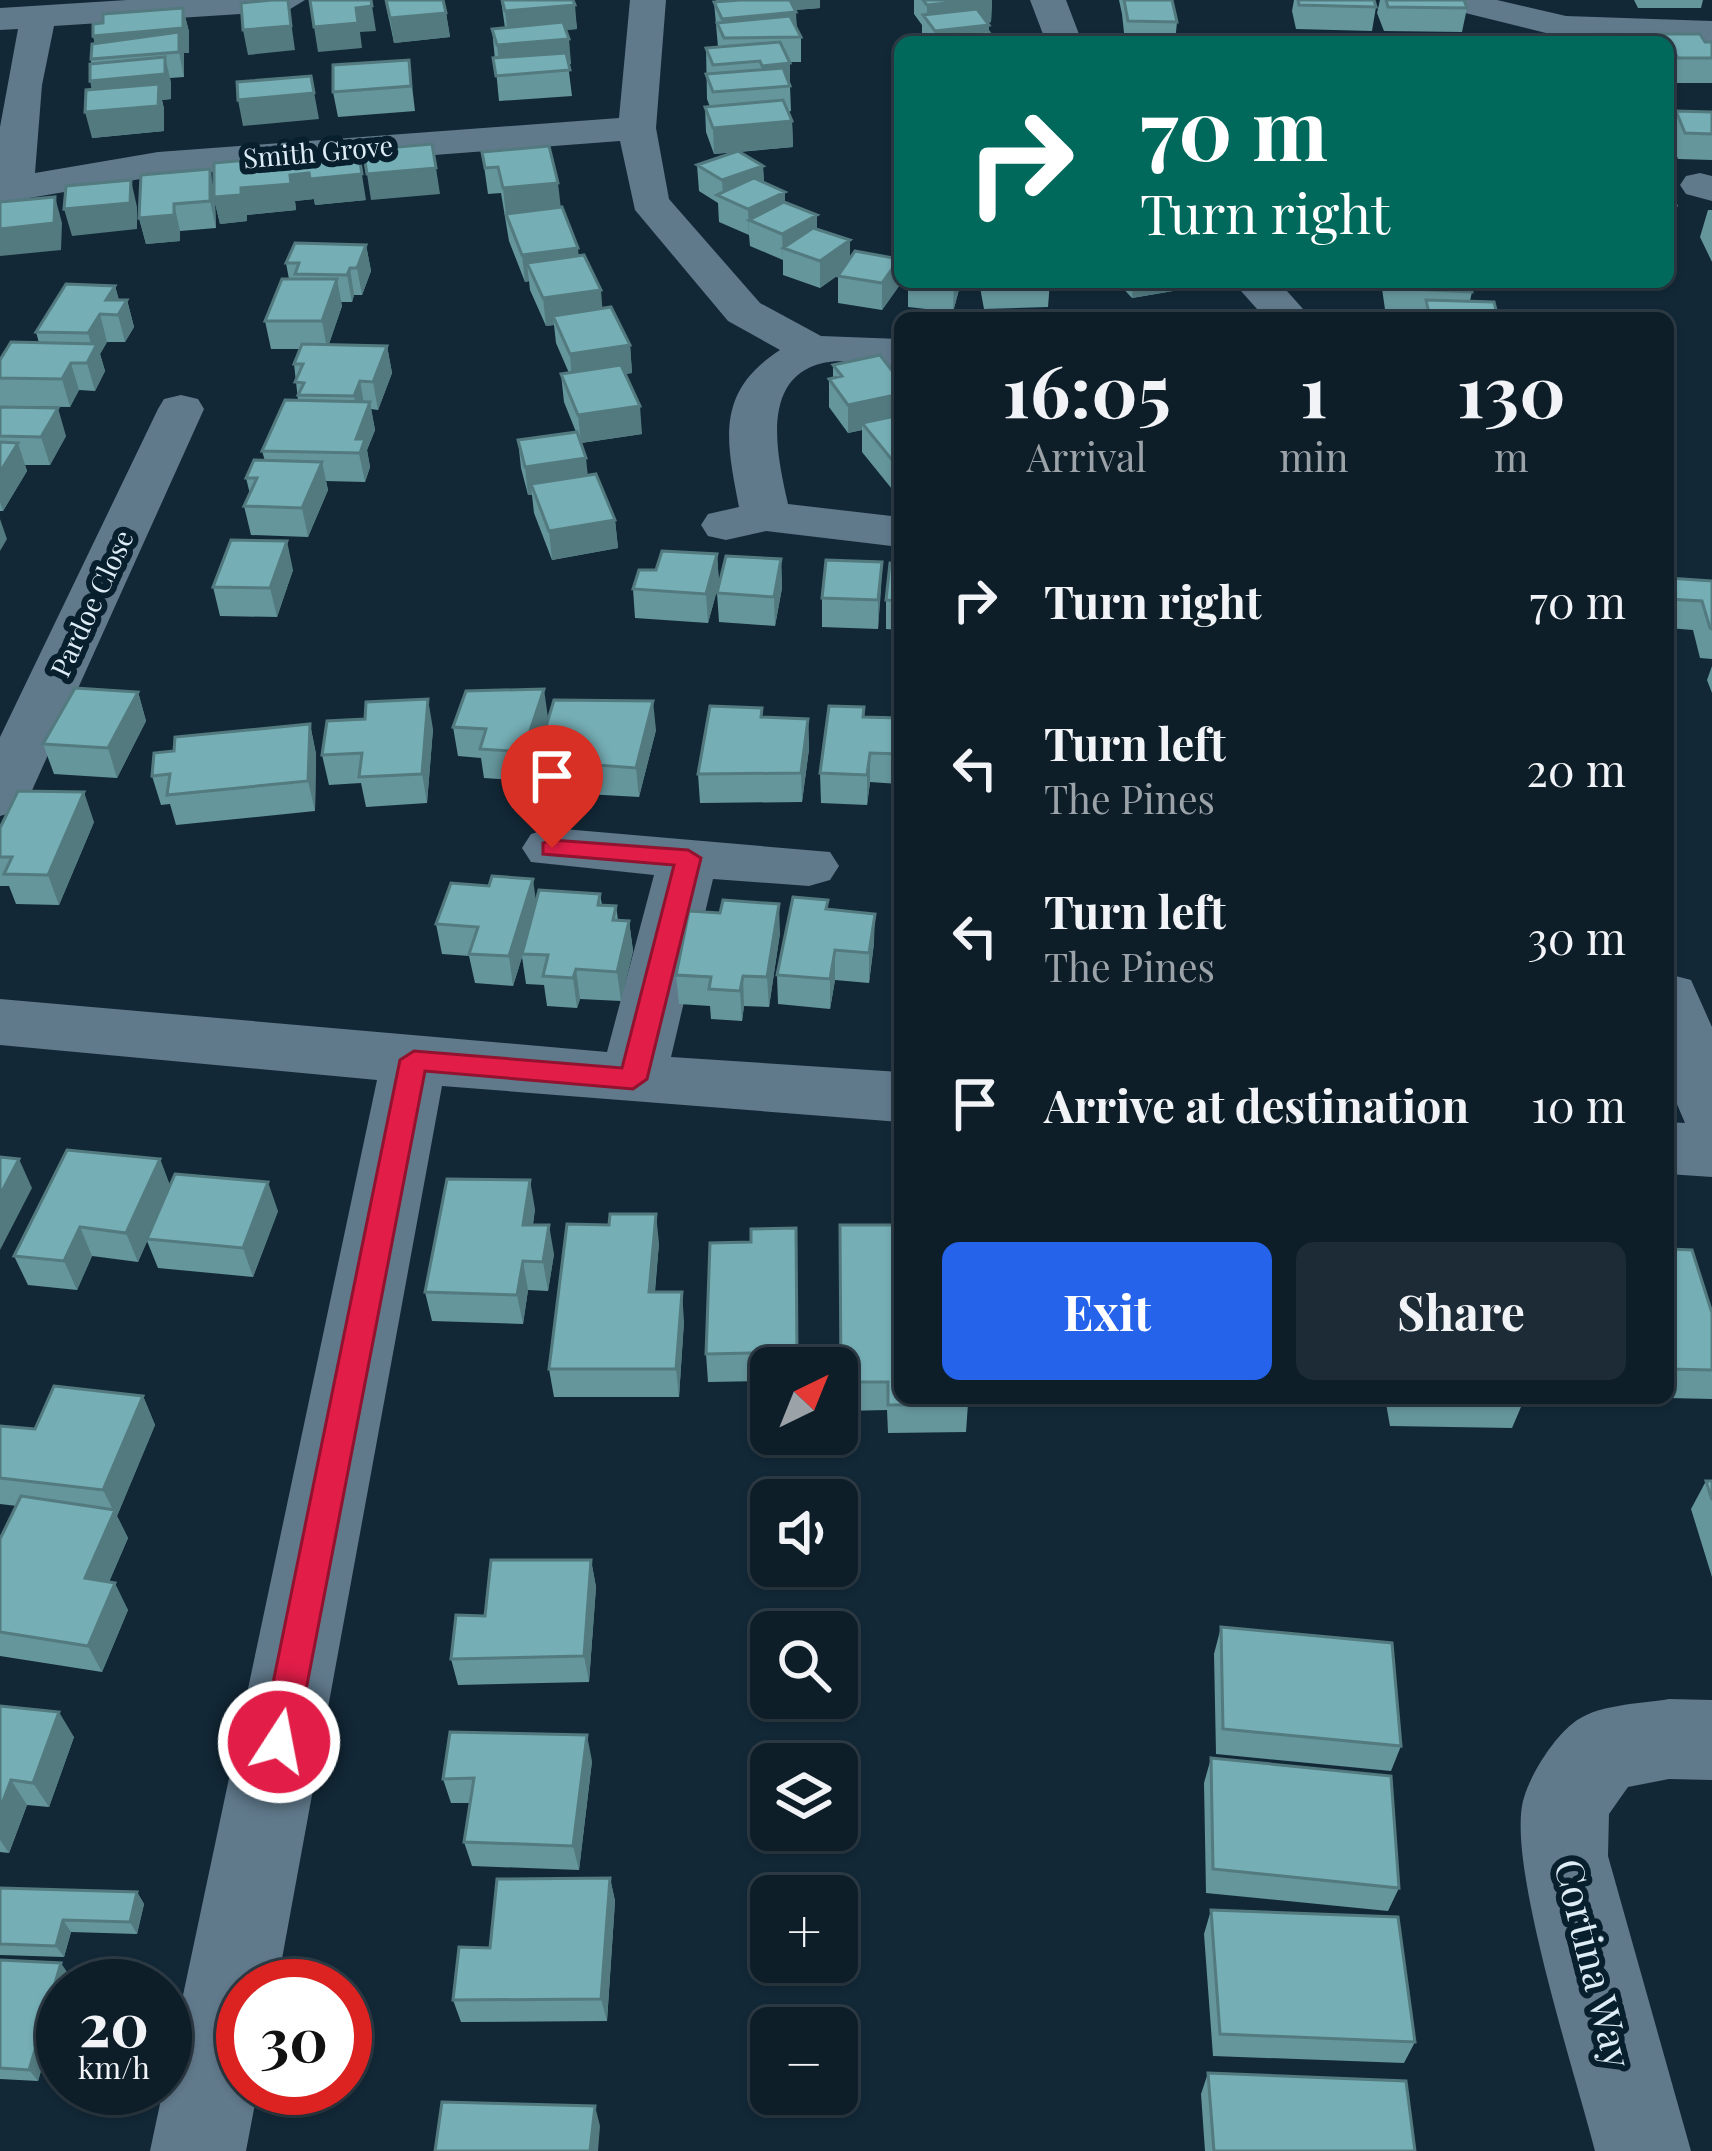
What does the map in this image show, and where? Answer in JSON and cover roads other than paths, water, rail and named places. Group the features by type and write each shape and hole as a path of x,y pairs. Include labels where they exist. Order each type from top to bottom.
{"street":[{"path":"7,190 22,85 19,18 287,0"},
{"path":"648,0 637,128 649,200 688,252 744,313 812,349 894,353"},
{"path":"1048,0 1062,36"},
{"path":"1453,0 1563,34 1712,32"},
{"name":"Smith Grove","path":"7,190 158,164 637,128"},
{"path":"1260,288 1282,312"},
{"path":"812,349 767,380 749,434 746,520 894,532"},
{"name":"Pardoe Close","path":"0,797 181,409"},
{"path":"552,848 809,866"},
{"path":"633,1079 688,858"},
{"path":"1674,1012 1712,1112"},
{"path":"0,1022 633,1079 894,1097"},
{"path":"198,2151 414,1060"},
{"path":"1674,1148 1712,1151"},
{"name":"Cortina Way","path":"1643,2151 1564,1856 1566,1802 1603,1751 1669,1739 1712,1739"}]}
